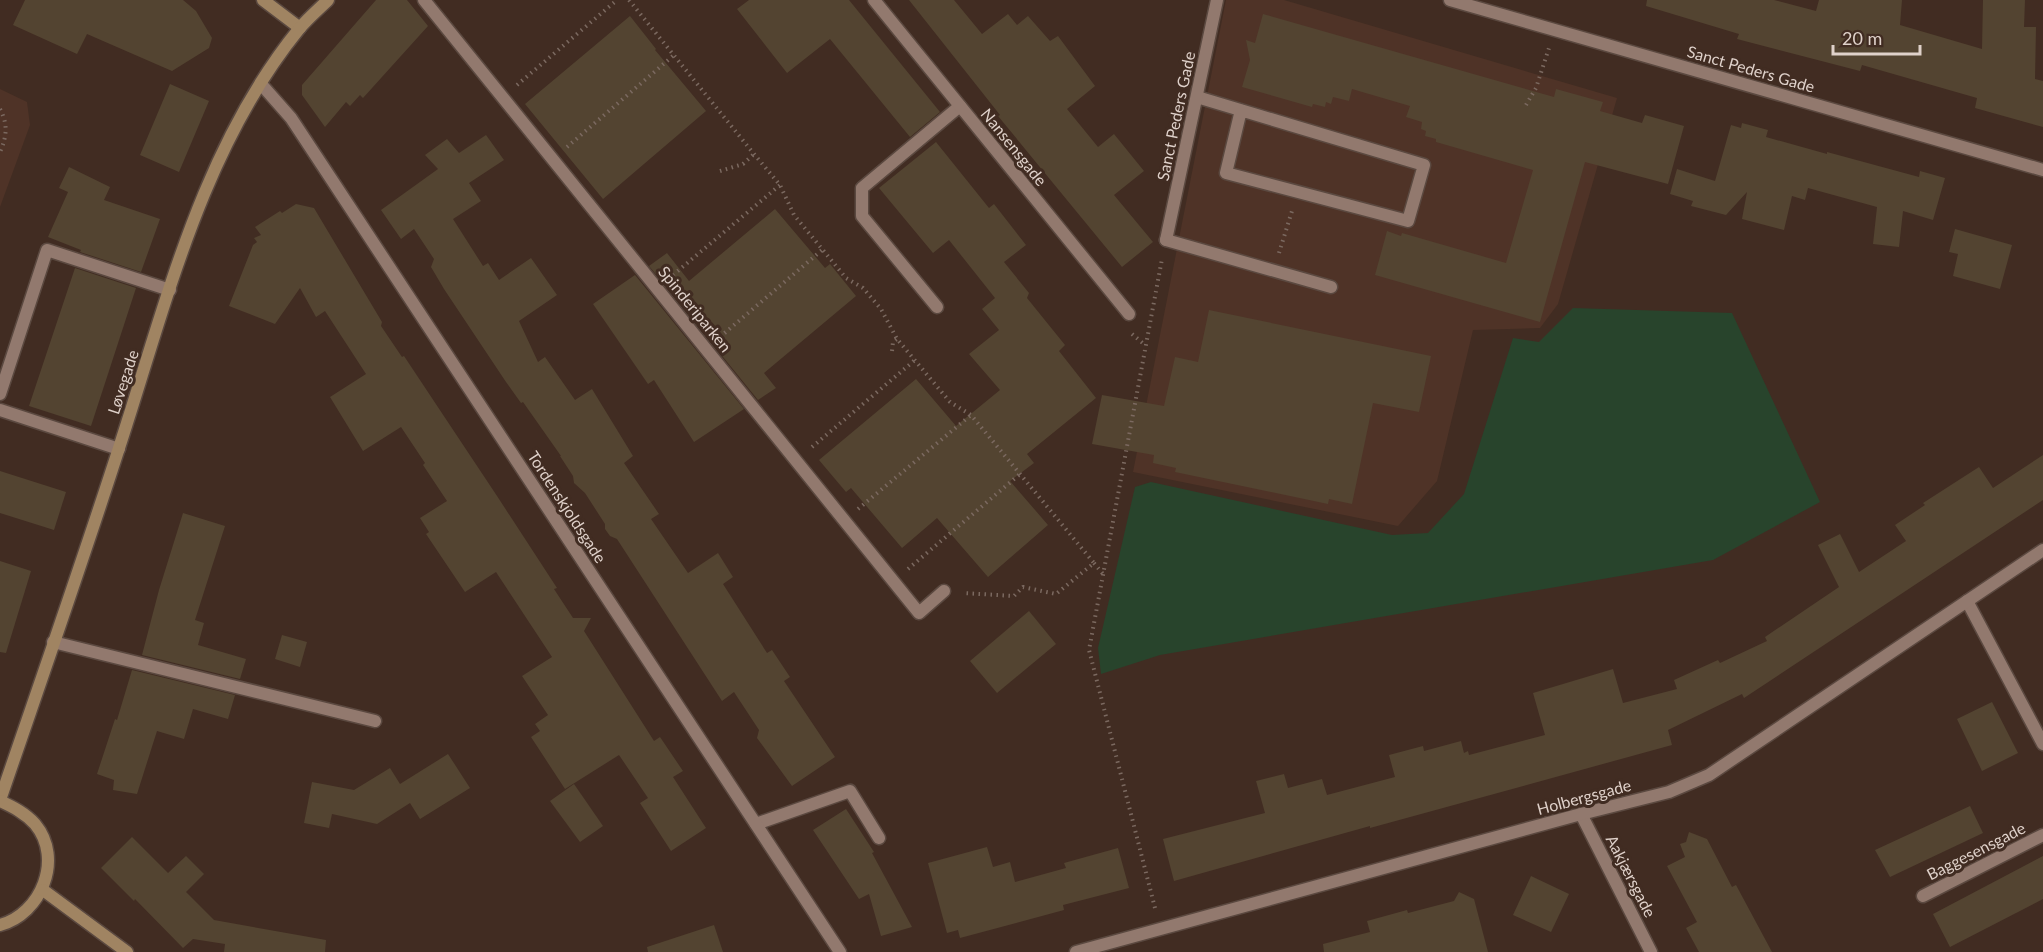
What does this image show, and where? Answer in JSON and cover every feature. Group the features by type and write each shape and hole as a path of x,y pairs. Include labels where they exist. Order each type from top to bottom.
{"street":[{"path":"263,0 300,28"},
{"name":"Løvegade","path":"0,801 195,217 222,154 261,84 300,28 328,0"},
{"name":"Spinderiparken","path":"424,0 919,613 944,591"},
{"name":"Nansensgade","path":"874,0 1129,314"},
{"name":"Sanct Peders Gade","path":"1166,240 1217,0"},
{"name":"Sanct Peders Gade","path":"1450,0 2043,170"},
{"name":"Tordenskjoldsgade","path":"261,84 298,128 840,952"},
{"path":"1197,97 1241,110 1424,165 1408,221 1226,173 1241,110"},
{"path":"938,307 862,216 862,188 960,106"},
{"path":"1166,240 1330,287"},
{"path":"0,394 47,250 170,290"},
{"path":"0,410 119,449"},
{"name":"Holbergsgade","path":"1076,952 1581,814 1670,792 1709,775 2043,550"},
{"path":"1967,601 2043,744"},
{"path":"53,642 375,721"},
{"path":"756,824 850,791 879,838"},
{"path":"0,801 20,810 36,825 46,846 48,868 43,890 30,909 11,922 0,925"},
{"name":"Aakjærsgade","path":"1581,814 1651,952"},
{"name":"Baggesensgade","path":"1923,896 2043,835"},
{"path":"43,890 127,952"}],"path":[{"path":"502,97 617,0"},
{"path":"629,0 780,185 794,215 822,250 846,278 863,288 881,309 897,339 950,402 971,415 1103,574"},
{"path":"1526,105 1536,88 1555,30"},
{"path":"553,159 674,55"},
{"path":"0,109 5,117 7,136 0,152"},
{"path":"720,171 742,164 754,154"},
{"path":"657,288 780,185"},
{"path":"1274,270 1297,192"},
{"path":"1161,930 1089,650 1166,240"},
{"path":"706,349 822,250"},
{"path":"892,351 893,342 897,339"},
{"path":"796,460 915,360"},
{"path":"844,520 971,415"},
{"path":"894,581 1020,474"},
{"path":"944,591 1014,596 1023,587 1056,594 1094,563"}],"shaded area":[{"path":"1226,0 1284,0 1617,98 1558,304 1540,328 1473,330 1437,481 1398,526 1133,472"},
{"path":"0,89 27,102 30,125 0,207"}],"green space":[{"path":"1573,308 1732,313 1820,502 1713,560 1160,655 1101,674 1098,648 1135,487 1151,482 1392,535 1428,533 1464,494 1513,338 1539,342"}],"building":[{"path":"25,0 183,0 196,11 212,38 209,48 172,71 87,34 77,54 13,25"},
{"path":"376,0 407,0 428,26 363,98 360,95 350,106 346,102 325,127 302,95 302,85"},
{"path":"749,0 849,0 940,112 910,137 830,39 787,73 737,9"},
{"path":"909,0 954,0 982,34 1008,14 1017,25 1028,16 1050,41 1058,36 1095,86 1067,109 1098,147 1114,134 1144,171 1114,195 1153,242 1122,267 998,116 1000,115"},
{"path":"1647,0 1774,0 1816,11 1819,0 1902,0 1900,25 1982,49 1983,0 2025,0 2024,27 2036,27 2035,79 2043,81 2043,127 1975,108 1977,98 1862,65 1860,71 1737,39 1739,34 1646,6"},
{"path":"1263,14 1554,97 1556,89 1603,102 1600,111 1642,123 1645,115 1684,126 1668,184 1585,162 1540,322 1375,275 1387,231 1401,236 1402,233 1506,263 1533,170 1436,142 1436,139 1425,136 1426,131 1421,129 1422,122 1406,117 1410,106 1352,89 1349,101 1333,97 1331,104 1326,102 1325,107 1313,104 1312,107 1242,87 1250,60 1246,40 1255,43"},
{"path":"630,16 706,111 603,199 525,104"},
{"path":"170,84 209,101 179,172 140,155"},
{"path":"1742,123 1768,130 1766,137 1827,154 1827,152 1919,177 1920,171 1945,178 1933,220 1903,211 1899,247 1873,244 1877,207 1808,188 1805,200 1792,196 1784,230 1742,219 1747,192 1726,215 1691,206 1693,201 1670,194 1677,169 1715,181 1731,125 1741,128"},
{"path":"486,135 504,160 469,183 481,201 453,219 483,266 488,263 499,280 531,258 557,295 519,321 538,362 545,357 575,400 592,389 633,456 624,463 659,514 651,519 688,573 718,553 733,577 723,584 767,653 772,650 790,677 784,681 835,757 792,786 757,738 759,730 734,692 722,701 617,539 610,536 605,529 605,524 585,493 574,483 573,476 561,456 506,382 444,289 431,267 434,259 414,229 401,239 381,210 438,169 425,155 447,139 459,153"},
{"path":"936,142 989,208 994,204 1026,245 1004,262 1029,293 1027,298 1065,345 1059,351 1096,398 1027,454 1034,463 1010,481 1048,525 988,577 937,518 902,548 851,488 846,492 819,460 916,379 956,426 1000,390 969,354 999,330 982,309 995,298 949,240 933,253 879,188"},
{"path":"69,167 110,187 104,200 160,219 141,272 80,252 81,250 48,237 68,192 59,188"},
{"path":"296,204 314,208 382,322 381,326 402,357 404,356 499,499 557,588 554,589 573,618 591,618 584,631 654,741 660,737 683,771 673,777 706,828 671,851 640,803 648,798 619,755 565,789 531,737 540,731 535,724 548,715 522,676 552,657 496,572 465,592 426,534 429,532 420,518 447,501 401,427 363,451 330,397 366,374 325,311 316,317 300,288 275,324 229,306 253,245 257,242 254,238 261,235 255,227"},
{"path":"775,209 825,268 830,264 856,296 764,373 776,388 758,400 649,266 667,253 689,281"},
{"path":"1955,229 2012,245 2000,289 1953,276 1958,254 1949,252"},
{"path":"75,268 136,288 91,426 29,406"},
{"path":"635,275 744,409 694,442 654,380 648,384 593,304"},
{"path":"1209,310 1431,356 1419,412 1373,403 1352,504 1329,499 1328,504 1175,472 1176,468 1153,463 1154,455 1092,444 1102,395 1164,406 1175,357 1198,362"},
{"path":"2043,455 2043,500 1744,698 1742,694 1668,730 1672,745 1174,881 1163,839 1265,813 1256,781 1284,774 1288,788 1322,779 1327,795 1395,777 1389,755 1423,746 1424,751 1461,741 1464,753 1468,751 1469,755 1545,735 1533,693 1613,669 1623,703 1677,689 1674,680 1718,660 1720,663 1767,641 1765,637 1839,587 1818,545 1840,534 1859,572 1906,541 1895,525 1925,505 1923,503 1979,467 1993,488"},
{"path":"0,471 66,492 54,530 0,513"},
{"path":"183,513 225,526 195,620 204,623 198,645 246,659 240,679 142,655"},
{"path":"0,561 31,571 6,653 0,652"},
{"path":"1029,611 1056,644 997,693 970,661"},
{"path":"282,635 307,642 300,667 275,659"},
{"path":"132,670 235,695 228,719 193,709 184,739 157,731 137,794 113,790 114,780 97,774"},
{"path":"1992,702 2018,753 1982,771 1957,719"},
{"path":"448,754 470,788 420,819 410,803 377,824 332,814 329,828 304,823 312,782 354,790 390,768 400,784"},
{"path":"574,784 603,826 580,842 550,801"},
{"path":"1970,806 1983,833 1890,877 1875,850"},
{"path":"846,809 874,852 872,853 912,927 881,936 869,894 859,899 813,830"},
{"path":"1689,832 1707,839 1732,887 1736,885 1772,952 1699,952 1686,928 1697,922 1667,866 1685,857 1680,844 1686,842"},
{"path":"132,837 168,873 186,856 204,874 186,892 214,920 326,940 325,952 224,952 225,944 193,939 183,948 101,868"},
{"path":"987,847 993,867 1010,862 1015,882 1066,868 1064,863 1118,848 1129,888 1063,905 1064,910 960,938 958,930 947,933 928,863"},
{"path":"2043,856 2043,899 1950,947 1933,914"},
{"path":"1531,876 1569,894 1551,932 1513,915"},
{"path":"1459,892 1474,899 1488,952 1324,952 1323,944 1370,932 1367,921 1454,901"},
{"path":"714,925 723,952 648,952 647,947"}]}
